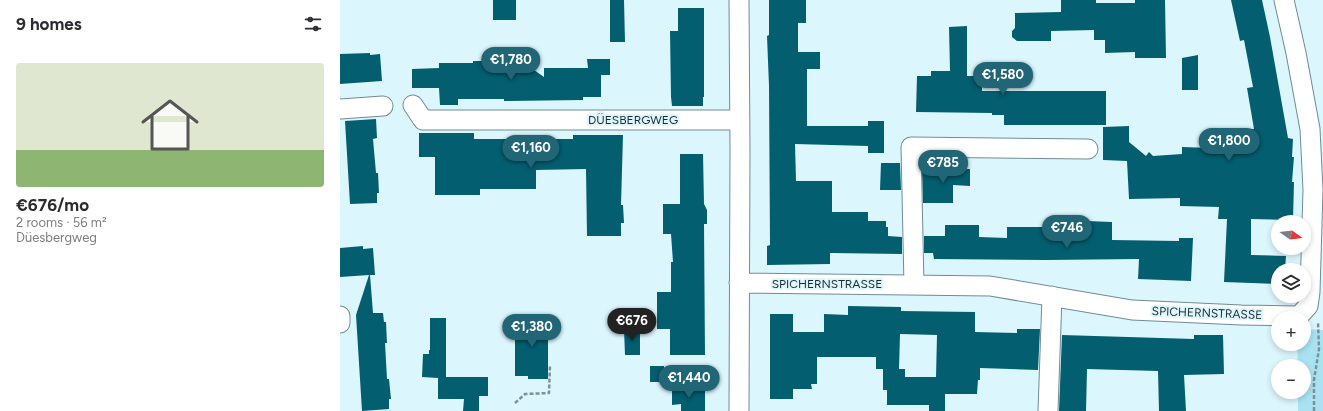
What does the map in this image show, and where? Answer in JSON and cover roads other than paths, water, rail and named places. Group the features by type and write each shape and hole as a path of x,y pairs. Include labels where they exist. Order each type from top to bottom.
{"street":[{"path":"739,411 740,0"},
{"name":"SPICHERNSTRASSE","path":"739,283 990,286 1132,310 1299,316 1308,306 1310,292 1313,190 1310,130 1296,53 1284,0"},
{"name":"DÜESBERGWEG","path":"414,105 423,120 740,120"},
{"path":"340,109 383,106"},
{"path":"914,285 911,147 1088,149"},
{"path":"1048,411 1052,296"},
{"path":"340,316 340,323"}]}
